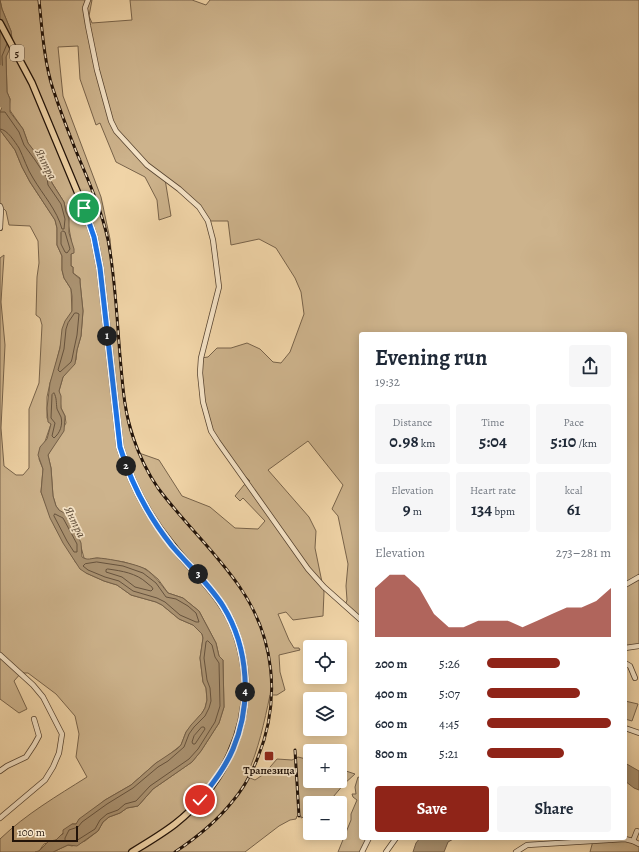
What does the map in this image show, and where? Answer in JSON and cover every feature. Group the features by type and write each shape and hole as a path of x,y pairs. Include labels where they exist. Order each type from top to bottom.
{"main road":[{"name":"5","path":"0,23 32,83 84,208 94,237 100,268 120,447 127,470 149,514 171,545 208,585 223,606 234,628 242,652 245,677 245,701 242,722 236,741 226,763 200,800 176,823 132,852"}],"street":[{"path":"88,0 86,8 88,26 97,70 111,121 116,131 147,165 179,189 199,207 208,221 220,287 201,358 200,373 203,402 211,431 308,569 324,587 359,618"},
{"path":"0,206 0,228"},
{"path":"627,584 639,577"},
{"path":"627,648 639,646"},
{"path":"0,655 33,685 43,697 62,734 59,753 45,780 0,818"},
{"path":"627,664 630,666 635,678"},
{"path":"0,771 26,757 34,745 39,736 34,719"},
{"path":"627,729 639,733"},
{"path":"633,841 637,832"},
{"path":"362,852 368,840"},
{"path":"386,852 395,840"},
{"path":"516,852 527,845 609,840"},
{"path":"627,840 639,844"}],"shaded area":[{"path":"0,0 92,0 89,16 92,23 132,20 130,0 192,0 206,5 210,0 639,0 639,646 627,648 627,332 359,332 359,618 345,606 347,600 346,586 348,564 338,516 332,509 343,485 308,441 268,470 309,517 316,531 315,548 324,592 323,616 293,620 286,612 278,614 289,640 294,648 299,648 300,650 279,655 280,672 285,690 277,695 270,695 258,745 247,775 255,780 264,774 277,759 292,760 298,757 303,758 303,788 341,788 334,796 303,796 303,817 297,816 296,819 290,820 279,826 245,852 53,852 68,845 72,846 85,841 98,831 103,822 109,817 120,813 127,808 138,806 153,789 192,762 219,723 224,707 223,660 219,656 216,643 199,611 183,598 168,593 158,579 146,569 124,562 97,558 87,560 84,558 78,536 56,506 53,496 51,468 48,455 66,423 65,416 61,408 59,391 63,377 76,360 81,336 83,311 80,278 73,273 73,267 71,266 71,239 64,202 39,158 28,143 23,129 9,109 10,99 7,92 6,56 11,46 11,31","holes":["78,46 80,79 96,125 100,123 116,162 145,177 157,200 159,220 171,216 165,179 199,207 208,221 228,221 231,245 259,239 276,248 295,278 301,292 304,314 290,352 281,363 273,362 260,349 247,343 231,348 217,348 208,357 201,358 203,402 211,431 236,467 250,481 244,485 235,496 240,501 243,498 265,521 258,529 235,528 210,507 182,496 159,460 139,453 128,416 124,393 110,239 101,197 63,96 58,47"]},
{"path":"0,130 15,150 30,182 55,220 57,228 57,245 62,256 62,270 64,278 71,289 72,311 62,339 47,397 47,418 51,424 39,459 43,469 41,492 55,527 76,563 86,573 117,585 131,595 162,605 179,619 193,625 202,634 203,638 200,658 207,700 205,708 186,732 181,745 165,758 156,763 131,785 105,800 76,824 72,824 56,840 44,844 39,851 35,852 0,852 0,839 31,813 87,777 76,757 79,734 75,716 56,694 28,673 21,673 14,681 27,709 19,713 0,699 0,258 4,255 1,302 5,345 1,428 4,466 16,475 23,475 29,468 29,409 39,383 42,325 40,318 36,315 39,263 38,241 30,226 9,225 6,211 1,206 0,228"},
{"path":"627,701 638,704 632,721 627,720"},
{"path":"347,771 355,774 347,781"},
{"path":"358,777 359,840 368,840 362,852 338,852 343,840 347,840 347,830 351,820 351,814 357,800 352,794 356,794 355,787"},
{"path":"627,840 639,844 639,852 590,852 593,841"}],"water":[{"path":"0,0 12,38 11,46 6,57 7,92 10,99 10,112 23,129 28,143 39,157 52,183 64,202 69,218 69,233 74,249 74,253 71,254 71,266 73,267 73,273 80,279 83,311 81,336 75,364 63,377 59,391 61,396 61,408 65,416 64,431 48,455 51,468 53,496 56,506 67,516 73,530 78,536 81,543 82,557 88,559 101,558 121,562 135,565 149,571 168,593 183,598 199,611 216,643 219,656 223,660 224,707 219,723 192,762 153,789 138,806 127,808 120,813 109,817 103,822 98,831 77,846 68,845 53,852 35,852 39,851 49,841 56,840 63,834 63,830 72,824 76,824 79,819 105,800 131,785 156,763 177,749 181,745 186,732 202,713 207,700 200,658 203,638 202,634 193,625 179,619 162,605 131,595 117,585 104,581 80,569 63,543 50,518 41,492 43,469 38,455 40,447 47,439 51,424 48,422 47,408 50,383 60,348 62,329 65,321 72,311 72,296 71,289 64,278 62,270 62,256 57,245 57,228 55,220 30,182 15,150 0,130 0,112 2,107 0,98 3,90 0,82"},
{"path":"627,764 639,771 639,790 627,783"},
{"path":"418,840 452,840 448,842 444,852 413,852"}],"waterway":[{"name":"Янтра","path":"0,69 3,104"}],"railway":[{"path":"39,0 47,68 50,79 67,128 98,205 108,240 115,287 126,411 133,437 150,476 158,488 230,573 251,606 267,647 271,669 272,691 270,713 258,757 250,775 236,797 226,809 198,835 175,852"},
{"path":"295,750 299,816"}],"place":[{"name":"Трапезица","path":"269,756"}],"route":[{"path":"84,208 94,237 100,268 120,447 127,470 149,514 171,545 208,585 223,606 234,628 242,652 245,677 245,701 242,722 236,741 226,763 200,800"}]}
